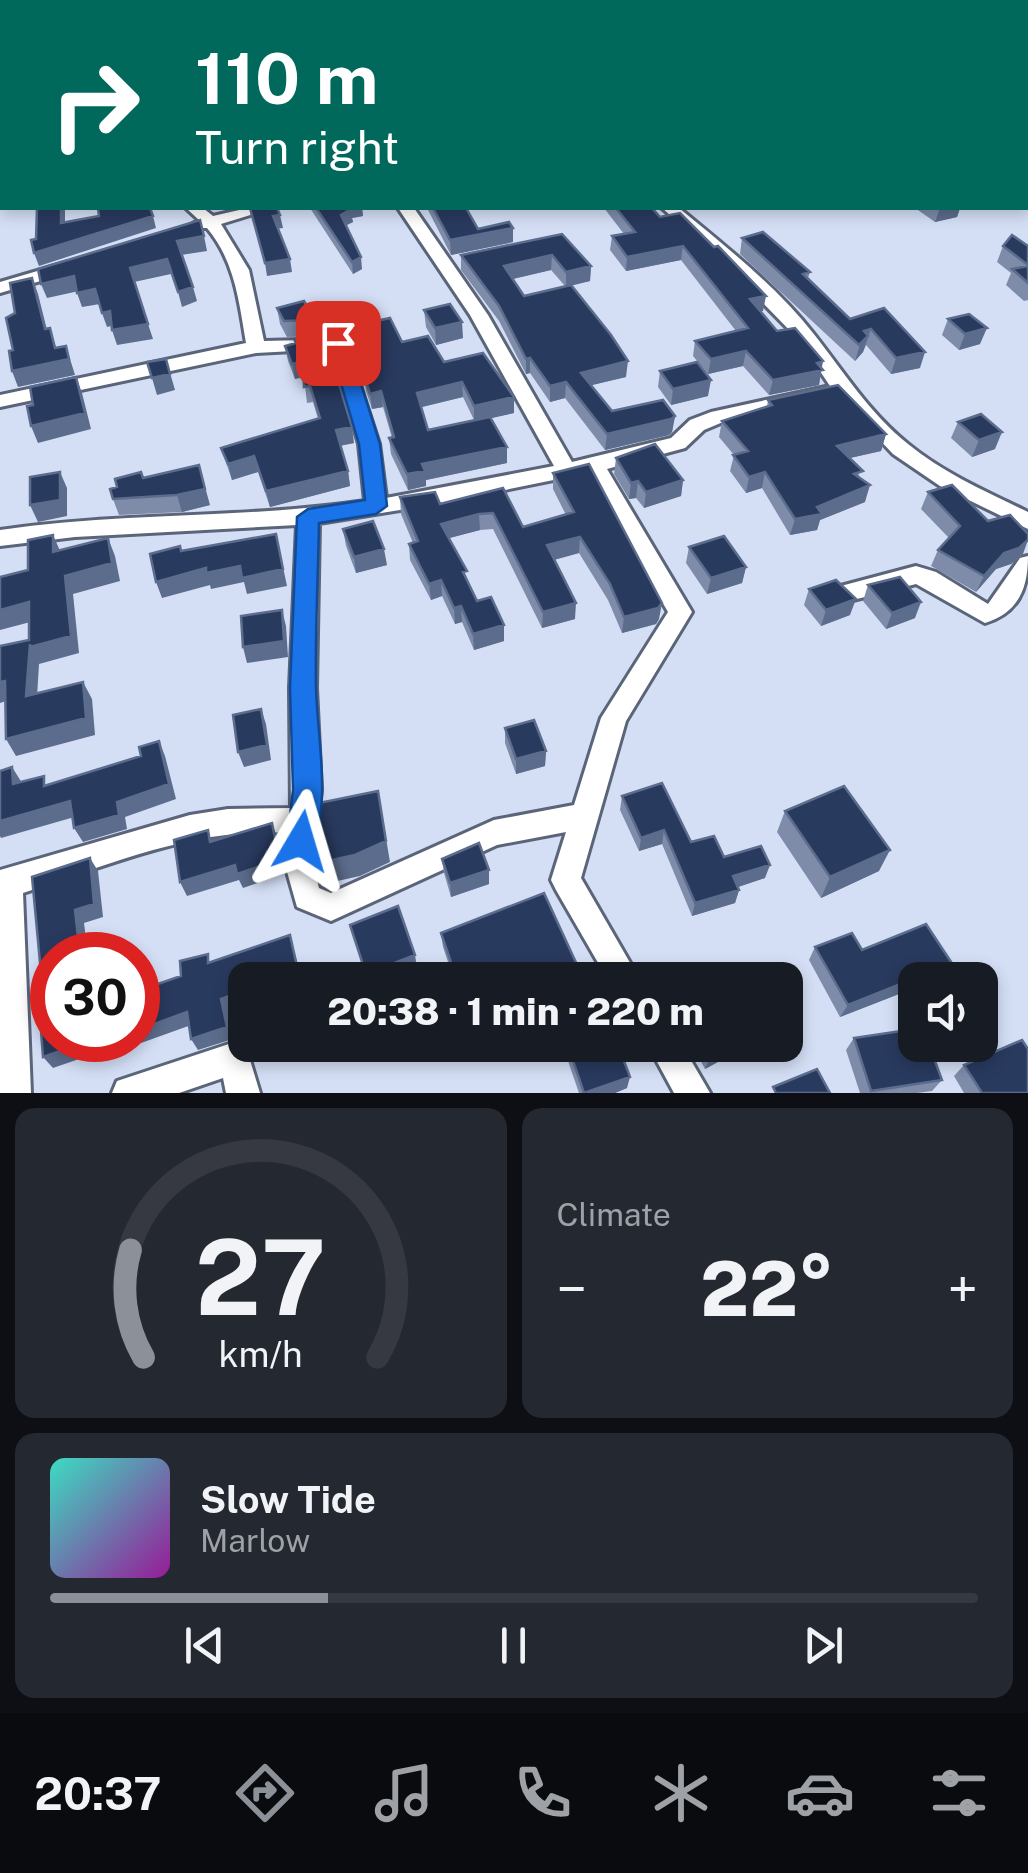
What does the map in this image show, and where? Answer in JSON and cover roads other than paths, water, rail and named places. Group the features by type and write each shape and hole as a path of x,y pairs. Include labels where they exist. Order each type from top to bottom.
{"street":[{"path":"197,210 233,246 252,306 256,347"},
{"path":"174,232 256,210"},
{"path":"408,210 454,263 566,471"},
{"path":"672,210 723,252 806,336 842,389 900,448 948,481 1028,521"},
{"path":"0,288 84,262"},
{"path":"0,401 256,347 338,343 369,444 376,506"},
{"path":"0,538 43,530 308,517 376,506 566,471 678,443 697,425 718,417 842,389"},
{"path":"594,464 680,612 614,718 566,880 614,962"},
{"path":"308,517 304,821 298,861 307,897 330,907 494,832 588,815"},
{"path":"845,593 916,575 928,578 985,614 997,610 1028,564"},
{"path":"14,1093 4,884 228,819 274,817 304,821"},
{"path":"128,1093 236,1058 243,1093"},
{"path":"674,1062 693,1093"}]}
